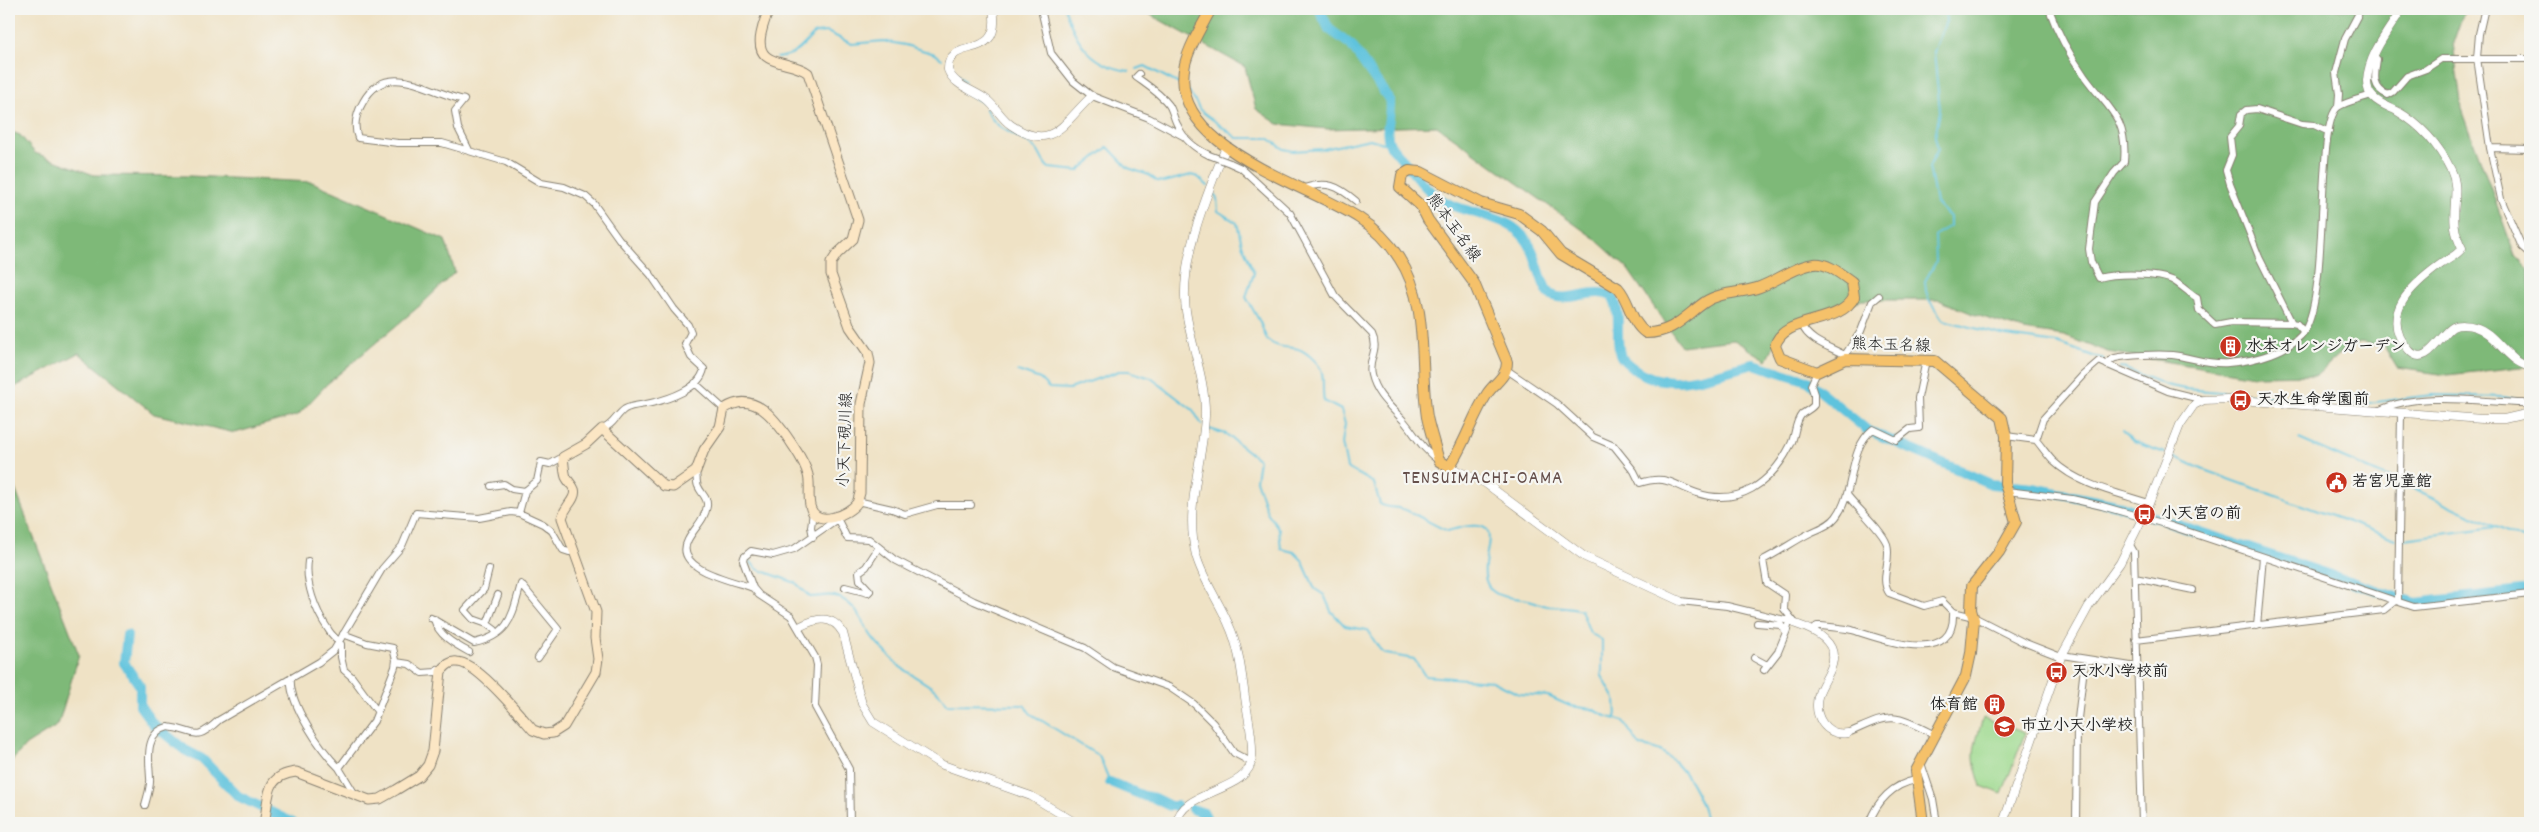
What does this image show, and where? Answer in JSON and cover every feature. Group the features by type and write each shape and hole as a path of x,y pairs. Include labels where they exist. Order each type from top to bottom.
{"main road":[{"path":"1211,9 1194,40 1185,64 1184,93 1194,116 1226,147 1358,217 1385,239 1403,264 1413,287 1418,308 1427,417 1438,461 1449,467 1466,440 1488,394 1507,370"},
{"name":"小天下硯川線","path":"768,10 759,42 761,50 772,60 802,68 808,73 858,220 853,238 831,263 831,274 850,327 868,353 870,363 861,404 860,493 857,501 840,517"},
{"name":"熊本玉名線","path":"1507,370 1507,362 1474,282 1428,220 1421,206 1400,187 1402,175 1413,171 1481,203 1519,214 1532,222 1561,254 1618,288 1624,294 1635,323 1646,333 1656,333 1675,326 1712,298 1757,288 1815,263 1832,269 1852,282 1855,293 1852,302 1832,314 1787,329 1780,335 1775,346 1777,353 1814,379 1845,357 1936,361 2002,418 2006,436 2005,483 2016,522 1999,552 1972,586 1971,610 1974,617 1971,653 1966,676 1933,734 1916,771 1924,823"},
{"path":"266,815 268,791 275,780 284,774 296,772 369,800 380,799 419,776 428,765 432,751 441,671 446,665 455,661 461,662 483,676 533,730 544,734 553,733 564,726 596,672 598,659 595,638 596,612 562,518 565,507 573,499 574,493 574,486 566,478 563,457 586,444 602,429 664,486 673,487 696,471 704,450 720,427 724,409 747,404 762,408 770,414 803,461 808,476 810,508 824,519 840,517"}],"street":[{"path":"994,9 995,18 990,38 984,44 957,51 950,57 948,70 956,81 992,104 1010,124 1025,133 1043,137 1060,130 1092,96"},
{"path":"1041,9 1051,53 1073,81 1092,96 1149,118 1185,137"},
{"path":"2049,9 2086,78 2118,117 2125,144 2124,162 2114,173 2095,202 2089,249 2091,262 2100,278 2121,275 2160,277 2174,281 2197,298 2199,310 2216,325 2231,322 2292,322 2297,324 2304,332"},
{"path":"2108,363 2115,358 2171,355 2227,364 2283,351 2295,343 2304,332 2316,295 2329,132 2334,113 2338,107 2339,94 2336,73 2346,39 2361,9"},
{"path":"2402,9 2374,56 2367,82 2370,95 2404,116 2433,140 2451,171 2454,181 2454,228 2462,250 2413,286 2405,296 2396,320 2410,352 2424,355 2433,350 2445,333 2453,327 2460,325 2476,327 2516,361 2530,367"},
{"path":"2486,9 2481,27 2477,58 2490,148 2501,199 2522,247 2530,254"},
{"path":"2374,56 2377,59 2374,79 2377,88 2388,95 2407,76 2426,69 2441,59 2530,60"},
{"path":"1139,74 1136,77 1152,88 1170,106 1178,127 1197,149 1241,168 1290,213 1336,296 1372,334 1376,348 1371,374 1383,399 1408,426 1419,444 1438,461"},
{"path":"469,150 458,128 455,111 464,100 450,97 400,78 376,86 370,91 360,106 354,124 358,138 398,143 429,141 469,150 506,162 541,183 578,193 594,204 688,325 690,332 685,344 691,357 704,369 703,375 696,383 676,394 624,410 611,424 602,429"},
{"path":"2338,107 2370,95"},
{"path":"2292,322 2259,257 2230,184 2226,170 2232,154 2230,137 2239,126 2241,114 2246,110 2257,109 2302,124 2314,125 2329,132"},
{"path":"1178,823 1181,811 1185,807 1238,779 1251,762 1251,736 1235,638 1196,556 1193,539 1192,511 1204,417 1201,377 1188,319 1185,295 1194,238 1226,147"},
{"path":"2490,148 2530,149"},
{"path":"1304,188 1321,183 1342,190 1356,201"},
{"path":"1802,325 1805,332 1814,340 1845,357 1862,331 1872,302 1879,296"},
{"path":"1796,624 1784,609 1784,595 1767,583 1763,560 1830,524 1848,496 1856,458 1870,431 1873,429 1896,440 1910,429 1919,428 1918,398 1926,360"},
{"path":"2036,440 2043,419 2083,375 2099,361 2108,363 2168,391 2204,400 2227,399 2482,419 2504,419 2530,412"},
{"path":"1507,370 1557,404 1594,437 1614,446 1640,483 1661,478 1702,494 1728,496 1747,493 1774,470 1792,444 1796,423 1802,414 1814,405 1814,379"},
{"path":"696,383 724,409"},
{"path":"2003,823 2062,656 2077,625 2120,563 2130,545 2180,425 2187,413 2204,400"},
{"path":"2380,410 2390,405 2413,401 2523,403 2530,412 2530,426"},
{"path":"2136,640 2384,610 2397,599 2401,413"},
{"path":"2006,436 2036,440 2053,461 2072,474 2145,512 2263,558 2397,599 2414,608 2530,594"},
{"path":"519,514 526,491 537,481 541,462 550,464 563,457"},
{"path":"1449,467 1486,482 1585,557 1680,601 1727,606 1788,620 1814,630 1828,641 1833,659 1818,700 1820,722 1828,730 1838,734 1848,733 1877,721 1897,717 1933,734"},
{"path":"696,471 698,488"},
{"path":"684,479 698,488 706,498 707,504 703,518 688,540 686,546 688,557 701,570 753,588"},
{"path":"491,486 504,484 510,489 526,491"},
{"path":"2007,491 2072,499 2145,512"},
{"path":"1848,496 1886,542 1889,553 1885,582 1889,593 1924,606 1942,601 1953,612 1974,617 2023,642 2062,656 2138,667"},
{"path":"857,501 892,509 904,514 937,505 970,505"},
{"path":"145,805 150,779 148,765 152,738 160,730 172,727 192,734 205,733 219,720 328,655 339,641 382,569 402,546 416,513 479,518 512,512 543,524 552,531 563,550 574,551"},
{"path":"813,512 811,527 813,537"},
{"path":"850,823 849,769 815,707 817,665 799,627 791,616 759,595 753,588 743,561 747,553 759,551 773,555 801,546 840,517 848,538 869,539 896,560 974,601 1085,648 1113,667 1174,690 1194,704 1213,723 1234,753 1251,762"},
{"path":"2130,545 2134,552 2142,823"},
{"path":"845,587 862,593 870,591 860,580 859,572 866,567 879,546"},
{"path":"2256,626 2263,558"},
{"path":"308,561 306,576 308,585 328,630 342,644 341,657 344,670 352,677 377,711"},
{"path":"489,569 484,589 465,610 473,619 487,624 495,630 496,634"},
{"path":"2134,578 2193,590"},
{"path":"469,652 445,637 436,627 432,618 474,643 487,640 510,622 521,584 558,630 538,658"},
{"path":"487,624 498,595"},
{"path":"1814,630 1817,626 1821,626 1851,630 1902,645 1929,644 1949,634 1954,625 1953,612"},
{"path":"799,627 822,618 839,627 843,633 862,704 873,722 884,731 940,764 1031,796 1076,823"},
{"path":"1754,658 1765,668 1778,652 1786,632 1788,620"},
{"path":"1757,623 1781,625 1786,632"},
{"path":"339,768 367,733 396,662 392,648 368,643 343,634"},
{"path":"2076,823 2077,728 2085,659"},
{"path":"396,662 409,664 422,674 436,672 438,669"},
{"path":"292,678 291,690 294,702 322,747 354,788 357,797"},
{"path":"1921,763 1933,799 1937,823"},
{"path":"1869,823 1876,806 1884,797 1902,782 1916,780"}],"green space":[{"path":"1140,9 2469,9 2462,17 2453,43 2462,109 2515,255 2530,270 2530,366 2447,375 2397,368 2384,346 2360,342 2345,349 2317,375 2254,376 2108,352 2064,336 2024,330 1973,314 1939,300 1862,300 1818,312 1783,327 1767,360 1734,340 1681,346 1627,268 1594,238 1437,126 1327,129 1278,124 1256,109 1245,67"},
{"path":"9,131 20,135 35,153 94,175 190,176 312,182 445,240 455,272 423,303 327,384 298,415 235,433 154,414 79,353 9,390"},
{"path":"9,473 79,655 58,725 26,745 9,764"},
{"path":"1983,718 2025,733 2002,794 1981,786 1975,766 1975,745"}],"waterway":[{"path":"1065,9 1074,32 1087,51 1105,64 1129,71"},
{"path":"1319,9 1329,29 1351,45 1389,99 1390,111 1387,133 1390,145 1419,180 1432,193 1449,204 1504,222 1522,235 1531,248 1549,294 1557,297 1573,297 1598,293 1613,297 1618,318 1620,354 1629,365 1647,376 1661,380 1677,381 1708,376 1754,364 1808,381 1867,430 1991,484 2033,488 2121,506 2415,603 2530,590"},
{"path":"1945,9 1946,21 1934,52 1940,111 1935,137 1938,149 1929,167 1936,203 1950,217 1950,226 1935,235 1936,262 1925,281 1929,300 1943,320 2006,336 2057,343 2104,360"},
{"path":"777,58 795,52 815,33 827,32 852,44 883,41 935,54 942,59"},
{"path":"1137,69 1145,66 1181,85"},
{"path":"953,71 965,82"},
{"path":"965,90 968,95 983,102"},
{"path":"1189,91 1200,110 1237,138 1268,138 1284,149 1293,151 1323,149 1370,139 1390,145"},
{"path":"986,109 995,123 1035,148 1049,168 1078,171 1108,147 1128,168 1149,175 1157,181 1164,182 1191,175 1198,177 1208,186"},
{"path":"1211,189 1217,198 1218,211 1237,223 1242,244 1254,273 1246,297 1260,322 1267,340 1276,345 1298,349 1311,357 1321,369 1324,401 1341,410 1345,424 1342,443 1347,468 1374,483 1380,504 1383,506 1405,509 1448,531 1470,526 1482,527 1488,532 1489,541 1485,576 1489,587 1497,594 1534,601 1547,606 1581,610 1590,633 1602,640 1602,676 1615,699 1616,717"},
{"path":"2120,367 2166,385 2185,389 2360,404 2432,395 2502,397 2519,400"},
{"path":"1018,371 1040,379 1049,388 1069,389 1119,371 1129,371 1151,378 1193,410 1202,425"},
{"path":"2524,401 2530,402"},
{"path":"1206,428 1226,434 1259,460 1256,480 1267,512 1279,529 1281,549 1294,552 1302,560 1315,589 1324,595 1331,611 1345,626 1367,630 1381,651 1386,654 1414,659 1425,676 1492,681 1519,694 1548,696 1570,706 1592,709 1623,721 1640,746 1660,751 1677,764 1696,792 1706,823"},
{"path":"2122,431 2134,442 2165,453"},
{"path":"2299,439 2398,482"},
{"path":"2173,456 2204,470 2396,539"},
{"path":"2404,484 2530,543"},
{"path":"2403,539 2496,527"},
{"path":"748,559 757,569 796,583 810,597 833,596 847,602 857,612 872,637 895,662 938,693 946,704 1024,705 1031,714 1099,756 1110,782"},
{"path":"127,635 124,663 140,686 140,706 153,724 185,750 202,759 238,796 293,823"},
{"path":"1110,782 1170,806 1177,806"},
{"path":"1192,809 1204,813 1209,823"}],"place":[{"name":"水本オレンジガーデン","path":"2230,347"},
{"name":"天水生命学園前","path":"2241,400"},
{"name":"若宮児童館","path":"2336,482"},
{"name":"小天宮の前","path":"2145,514"},
{"name":"天水小学校前","path":"2056,672"},
{"name":"体育館","path":"1994,705"},
{"name":"市立小天小学校","path":"2005,726"}],"district":[{"name":"TENSUIMACHI-OAMA","path":"1483,479"}]}
